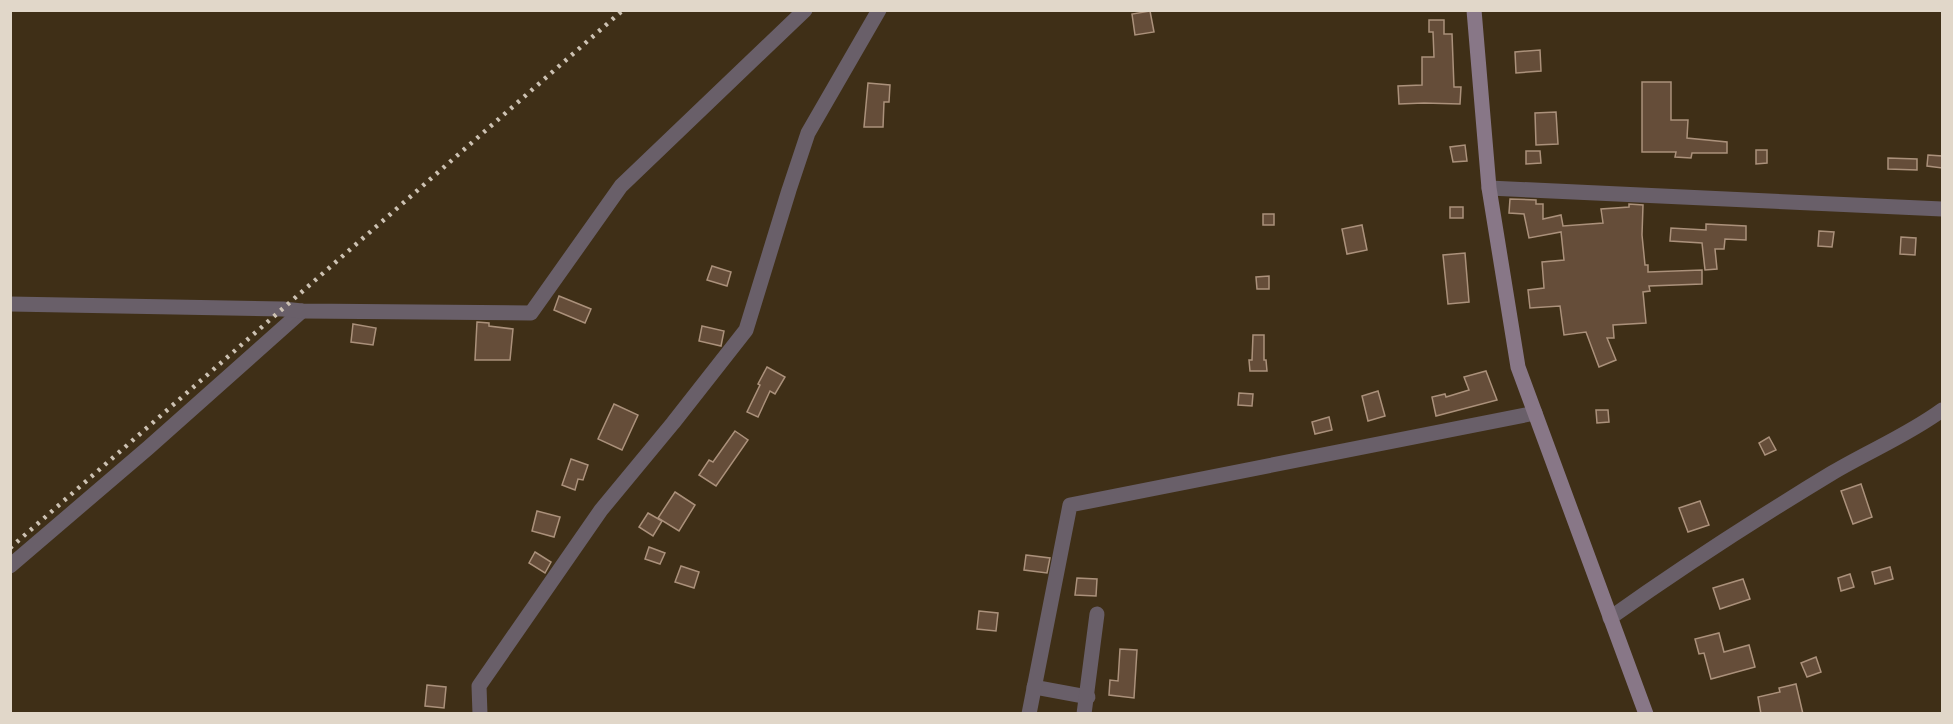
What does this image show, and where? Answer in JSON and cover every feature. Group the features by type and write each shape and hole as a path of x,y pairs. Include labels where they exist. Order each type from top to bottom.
{"main road":[{"path":"1474,10 1489,188 1518,367 1646,714"}],"street":[{"path":"10,304 302,311 531,313 621,186 805,10"},
{"path":"480,714 479,686 594,520 746,330 808,134 879,10"},
{"path":"1489,188 1942,209"},
{"path":"10,566 148,448 302,311"},
{"path":"1610,618 1685,565 1833,473 1920,426 1942,410"},
{"path":"1029,714 1070,505 1535,413"},
{"path":"1084,714 1088,697 1096,614"},
{"path":"1034,687 1088,697"}],"building":[{"path":"1150,11 1154,32 1135,35 1132,14"},
{"path":"1429,20 1444,20 1444,34 1452,34 1454,87 1461,87 1460,104 1399,104 1398,86 1422,85 1422,57 1434,57 1433,32 1429,32"},
{"path":"1540,50 1541,71 1516,73 1515,52"},
{"path":"1642,82 1671,82 1671,120 1688,120 1687,138 1727,142 1727,153 1692,153 1691,158 1675,157 1676,152 1642,152"},
{"path":"868,83 890,85 889,102 884,102 883,127 864,127"},
{"path":"1556,112 1558,144 1536,145 1535,113"},
{"path":"1465,145 1467,161 1453,162 1450,147"},
{"path":"1756,150 1767,150 1767,163 1756,164"},
{"path":"1526,151 1540,151 1541,163 1526,164"},
{"path":"1928,155 1942,156 1942,168 1927,166"},
{"path":"1888,158 1917,159 1917,170 1888,169"},
{"path":"1510,199 1536,200 1536,204 1543,204 1543,219 1561,215 1563,226 1603,223 1601,209 1629,207 1629,204 1643,205 1642,235 1645,265 1648,265 1648,272 1702,270 1702,284 1649,286 1650,291 1643,292 1646,323 1613,325 1614,338 1607,338 1616,360 1599,367 1586,332 1564,335 1560,306 1530,308 1528,290 1544,288 1542,262 1564,260 1561,232 1529,238 1524,214 1509,213"},
{"path":"1450,207 1463,207 1463,218 1450,218"},
{"path":"1263,214 1274,214 1274,225 1263,225"},
{"path":"1706,224 1746,226 1746,240 1725,239 1724,249 1715,249 1717,269 1705,270 1702,243 1670,241 1671,228 1706,230"},
{"path":"1362,225 1367,250 1347,254 1342,229"},
{"path":"1819,231 1834,232 1832,247 1818,246"},
{"path":"1901,237 1916,238 1915,255 1900,254"},
{"path":"1465,253 1469,302 1448,304 1443,255"},
{"path":"712,266 731,272 727,286 707,280"},
{"path":"1269,276 1269,289 1257,289 1256,277"},
{"path":"559,296 591,309 585,323 554,310"},
{"path":"477,322 513,329 510,360 475,360"},
{"path":"353,324 376,328 373,345 351,342"},
{"path":"702,326 724,331 721,346 699,341"},
{"path":"1253,335 1264,335 1264,360 1266,360 1267,371 1250,371 1249,360 1252,360"},
{"path":"767,367 785,377 775,394 770,391 758,417 747,412"},
{"path":"1486,371 1497,400 1436,416 1432,397 1445,394 1446,397 1469,390 1464,377"},
{"path":"1378,391 1385,416 1368,421 1362,396"},
{"path":"1239,393 1253,394 1252,406 1238,405"},
{"path":"614,404 638,415 622,450 598,439"},
{"path":"1596,410 1608,410 1609,422 1597,423"},
{"path":"1329,417 1332,430 1315,434 1312,422"},
{"path":"735,431 748,440 716,486 699,475 709,460 713,462"},
{"path":"1769,437 1776,450 1765,455 1759,443"},
{"path":"571,459 588,465 583,480 578,479 575,490 562,485"},
{"path":"1861,484 1872,517 1853,524 1841,491"},
{"path":"675,492 695,505 679,531 658,518"},
{"path":"1700,501 1709,525 1688,532 1679,508"},
{"path":"537,511 560,517 554,537 532,531"},
{"path":"648,513 662,521 653,536 639,527"},
{"path":"649,547 665,553 660,564 645,559"},
{"path":"535,552 551,562 545,573 529,563"},
{"path":"1026,555 1050,558 1047,573 1024,570"},
{"path":"681,566 699,572 694,588 675,582"},
{"path":"1890,567 1893,579 1875,584 1872,572"},
{"path":"1850,574 1854,587 1841,591 1838,578"},
{"path":"1077,578 1097,579 1096,596 1075,595"},
{"path":"1743,579 1750,599 1720,609 1713,588"},
{"path":"979,611 998,613 996,631 977,629"},
{"path":"1719,633 1724,652 1749,645 1755,667 1711,679 1704,653 1699,654 1695,639"},
{"path":"1120,649 1137,650 1134,698 1109,695 1110,680 1118,681"},
{"path":"1816,657 1821,672 1807,677 1801,663"},
{"path":"1796,684 1803,714 1761,714 1758,697 1780,692 1779,688"},
{"path":"427,685 446,687 444,708 425,706"}],"railway":[{"path":"10,548 623,10"}]}
